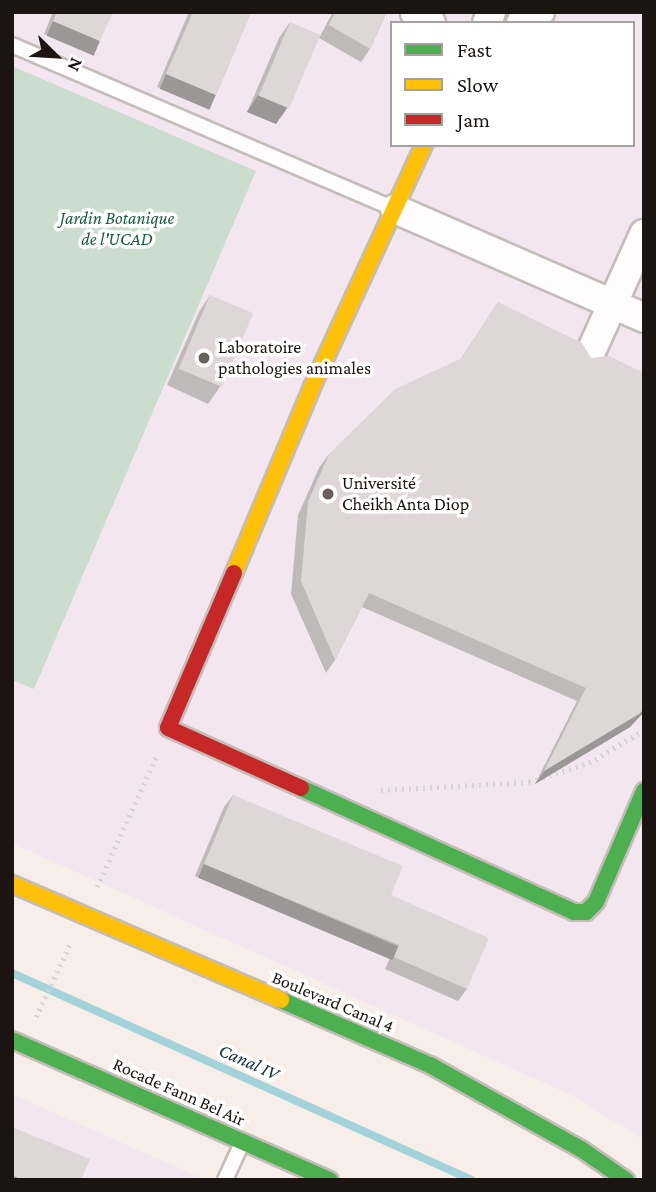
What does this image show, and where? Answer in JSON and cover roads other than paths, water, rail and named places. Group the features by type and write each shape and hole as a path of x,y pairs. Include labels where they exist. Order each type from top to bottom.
{"street":[{"path":"524,21 540,12"},
{"path":"423,147 306,400 168,728 574,912 586,912 596,902 644,791"},
{"path":"395,209 644,318"},
{"path":"589,356 644,234"},
{"name":"Boulevard Canal 4","path":"12,884 430,1065 581,1149 626,1180"},
{"name":"Rocade Fann Bel Air","path":"12,1040 330,1180"}],"lane":[{"path":"12,46 395,209"},
{"path":"225,1180 243,1142"}],"waterway":[{"name":"Canal IV","path":"12,973 472,1180"}],"place":[{"name":"Laboratoire pathologies animales","path":"204,358"},
{"name":"Université Cheikh Anta Diop","path":"328,494"}],"park label":[{"name":"Jardin Botanique de l'UCAD","path":"117,229"}]}
